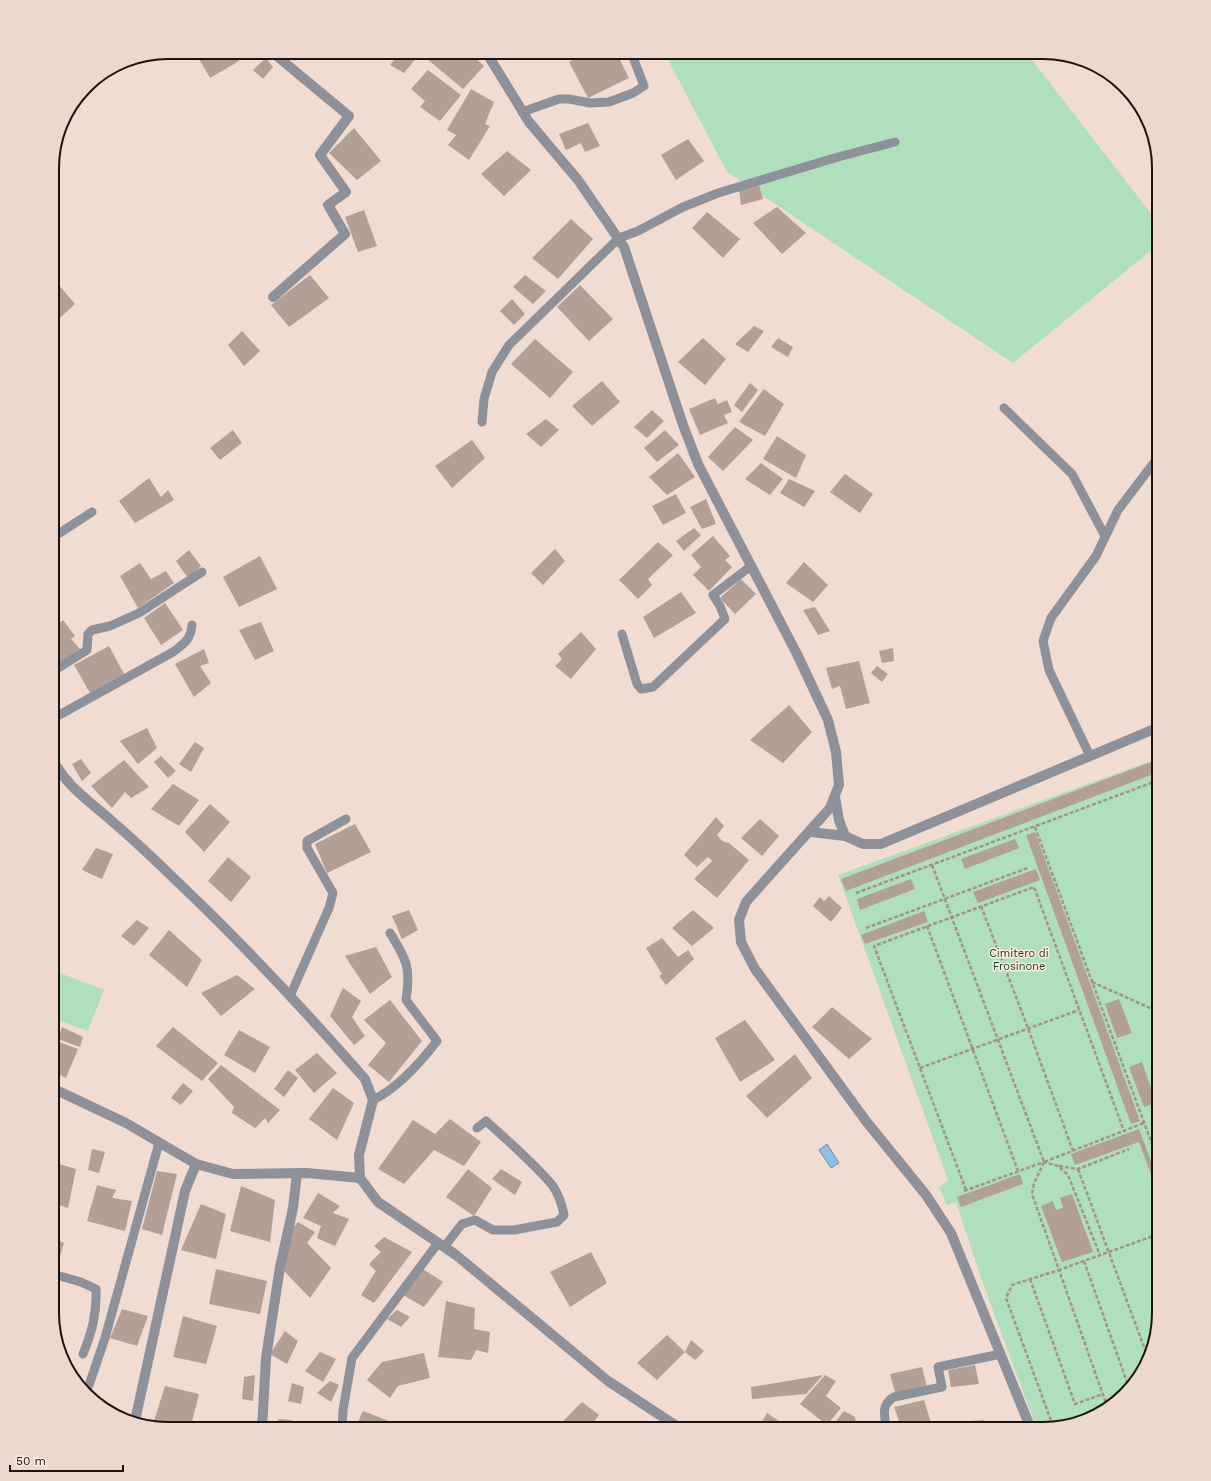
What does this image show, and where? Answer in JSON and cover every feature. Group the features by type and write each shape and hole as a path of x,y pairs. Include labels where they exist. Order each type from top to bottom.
{"street":[{"path":"273,297 345,234 328,206 346,192 320,155 349,116 280,59"},
{"path":"490,59 529,122 578,180 624,247 683,424 698,464 797,654 828,720 836,752 838,785 830,808 811,832 746,902 738,920 741,942 755,969 866,1122 938,1212 951,1233 1028,1422"},
{"path":"811,832 845,836 862,844 881,844 1152,730"},
{"path":"59,771 74,789 115,823 186,889 290,996 365,1079 373,1100 359,1155 360,1178 378,1202 441,1245 608,1381 670,1422"},
{"path":"835,795 839,820 845,836"},
{"path":"59,1091 126,1123 196,1164 233,1174 296,1173 360,1178"},
{"path":"136,1417 185,1191 196,1164"},
{"path":"262,1422 266,1358 280,1267 293,1208 296,1173"}],"lane":[{"path":"522,112 559,99 599,104 633,93 644,86 634,59"},
{"path":"482,422 484,399 492,372 510,345 619,238 638,231 683,207 718,193 838,157 895,142"},
{"path":"1004,408 1072,474 1104,536"},
{"path":"1090,756 1050,670 1043,641 1051,618 1096,556 1104,536 1118,510 1152,465"},
{"path":"59,533 92,512"},
{"path":"622,634 637,684 641,689 653,687 725,619 720,606 713,595 751,566"},
{"path":"59,668 87,650 88,634 92,630 110,626 139,613 202,572"},
{"path":"59,715 173,652 186,643 191,633 192,625"},
{"path":"290,996 329,908 333,893 306,848 307,841 346,819"},
{"path":"373,1100 386,1094 427,1054 437,1041 406,1000 409,981 408,966 390,932"},
{"path":"342,1422 352,1358 441,1245 462,1224 475,1220 493,1230 514,1230 557,1222 564,1215 561,1201 553,1187 518,1151 486,1122 477,1128"},
{"path":"88,1387 105,1338 159,1143"},
{"path":"59,1276 81,1282 96,1289 96,1315 92,1331 83,1354"},
{"path":"886,1422 884,1407 888,1400 894,1397 942,1387 938,1367 1001,1354"}],"path":[{"path":"856,893 1152,783"},
{"path":"1035,827 1152,1144"},
{"path":"932,865 1044,1162 1034,1183 1032,1194 1106,1402"},
{"path":"866,928 1028,868"},
{"path":"1124,1131 1034,887 874,946 965,1190 1044,1162 1073,1151 1124,1131 1144,1123"},
{"path":"981,906 1073,1151"},
{"path":"927,926 1018,1171"},
{"path":"1092,982 1152,1009"},
{"path":"920,1068 1079,1010"},
{"path":"1044,1162 1078,1169 1129,1149"},
{"path":"1058,1166 1068,1175 1100,1255"},
{"path":"1078,1169 1145,1350"},
{"path":"1051,1421 1006,1298 1012,1285 1059,1270 1152,1236"},
{"path":"1084,1261 1127,1382"},
{"path":"1030,1279 1075,1404 1103,1394"}],"green space":[{"path":"668,59 1031,59 1152,215 1152,250 1013,363 727,172"},
{"name":"Cimitero di Frosinone","path":"1152,761 1152,1320 1146,1348 1134,1373 1115,1395 1091,1411 1057,1421 1034,1422 986,1292 956,1202 947,1205 939,1188 948,1180 838,875"},
{"path":"59,973 104,990 88,1031 59,1021"}],"water":[{"path":"827,1144 839,1163 831,1168 819,1150"}],"building":[{"path":"199,59 237,59 239,61 210,78"},
{"path":"265,59 267,59 273,67 263,79 253,70"},
{"path":"395,59 415,59 404,73 390,65"},
{"path":"427,59 476,59 484,66 463,89"},
{"path":"575,59 620,59 629,78 588,98 569,62"},
{"path":"428,70 461,95 440,121 420,107 425,101 411,89"},
{"path":"471,89 494,102 485,124 490,126 469,160 448,145 456,135 447,130"},
{"path":"588,123 600,146 585,152 581,143 566,150 559,134"},
{"path":"354,128 381,161 357,180 329,153"},
{"path":"688,139 704,161 676,180 661,155"},
{"path":"507,151 531,170 504,196 481,174"},
{"path":"759,185 763,199 741,205 739,190"},
{"path":"777,207 806,233 782,254 753,223"},
{"path":"364,210 377,246 358,252 345,217"},
{"path":"707,212 740,239 723,258 692,228"},
{"path":"571,219 593,239 558,279 532,258"},
{"path":"310,275 329,298 289,327 271,305"},
{"path":"525,275 546,291 533,304 513,287"},
{"path":"59,285 75,304 59,319"},
{"path":"580,285 613,319 589,341 557,307"},
{"path":"512,299 525,314 514,325 500,311"},
{"path":"754,326 764,331 748,352 735,344"},
{"path":"242,331 260,351 244,366 228,345"},
{"path":"703,338 726,359 705,385 678,362"},
{"path":"778,338 793,347 788,357 771,347"},
{"path":"535,339 573,372 550,398 511,364"},
{"path":"602,381 620,402 592,426 572,406"},
{"path":"750,383 758,390 742,412 734,405"},
{"path":"764,389 784,404 765,436 739,422"},
{"path":"715,398 718,404 727,400 732,412 724,415 728,423 700,435 689,409"},
{"path":"652,410 664,421 647,438 634,427"},
{"path":"546,419 559,430 541,447 526,434"},
{"path":"735,427 753,440 723,471 708,457"},
{"path":"233,430 242,443 220,460 210,448"},
{"path":"665,430 679,445 657,462 644,448"},
{"path":"777,436 806,455 796,478 763,459"},
{"path":"472,440 485,458 452,488 435,466"},
{"path":"678,453 695,477 667,495 649,477"},
{"path":"761,463 783,479 770,495 745,479"},
{"path":"845,474 873,494 860,513 830,492"},
{"path":"149,478 161,497 168,490 174,500 135,523 119,501"},
{"path":"789,479 815,491 804,507 780,493"},
{"path":"676,494 686,513 663,525 652,506"},
{"path":"706,499 716,524 702,529 690,507"},
{"path":"694,528 701,535 684,551 676,541"},
{"path":"713,536 730,556 725,560 732,567 709,591 693,575 701,567 691,555"},
{"path":"658,542 673,555 648,579 652,585 638,599 619,580"},
{"path":"555,549 565,561 543,585 531,573"},
{"path":"189,550 201,566 188,578 176,561"},
{"path":"260,556 277,589 239,607 223,577"},
{"path":"804,562 828,585 813,602 786,583"},
{"path":"140,563 151,579 166,571 174,583 138,608 120,576"},
{"path":"741,579 756,594 735,614 720,598"},
{"path":"681,592 696,613 654,638 643,617"},
{"path":"165,603 183,630 161,645 144,618"},
{"path":"815,607 830,631 818,635 803,610"},
{"path":"63,620 75,636 71,639 80,649 59,665 59,623"},
{"path":"261,622 274,651 255,660 239,630"},
{"path":"581,632 596,649 571,679 555,666 562,659 558,654"},
{"path":"109,646 124,674 90,693 74,665"},
{"path":"893,648 894,661 882,663 879,651"},
{"path":"204,649 209,663 200,666 211,683 194,697 175,664"},
{"path":"859,661 870,703 846,709 840,686 832,689 826,668"},
{"path":"877,666 888,674 882,682 871,673"},
{"path":"789,705 812,732 783,763 750,740"},
{"path":"147,728 157,748 138,764 120,741"},
{"path":"195,742 204,748 191,772 179,764"},
{"path":"161,756 176,771 168,778 154,762"},
{"path":"81,759 91,773 82,781 72,764"},
{"path":"124,760 149,787 131,798 125,792 112,808 91,786"},
{"path":"1152,762 1152,775 846,891 841,879"},
{"path":"173,784 199,800 179,826 151,809"},
{"path":"210,804 230,822 204,852 185,832"},
{"path":"716,817 724,826 717,835 722,841 729,843 749,860 717,898 694,879 712,861 708,857 697,867 684,855"},
{"path":"760,819 779,836 762,856 741,838"},
{"path":"355,824 371,852 327,873 315,844"},
{"path":"1035,832 1140,1121 1131,1124 1026,835"},
{"path":"1015,839 1019,848 965,869 961,859"},
{"path":"96,848 113,854 102,879 82,870"},
{"path":"228,857 251,877 231,902 208,881"},
{"path":"1036,869 1040,880 978,903 973,892"},
{"path":"911,879 915,889 860,910 857,899"},
{"path":"829,896 842,908 831,922 813,906 820,897 824,901"},
{"path":"409,910 418,930 402,939 392,916"},
{"path":"693,910 714,928 692,946 672,928"},
{"path":"924,911 928,922 865,944 861,935"},
{"path":"137,920 149,928 134,946 121,936"},
{"path":"169,930 202,960 187,987 149,955"},
{"path":"662,938 678,957 688,950 694,959 666,985 659,976 662,974 646,948"},
{"path":"376,947 392,977 370,994 345,956"},
{"path":"237,975 255,989 221,1016 201,993"},
{"path":"343,988 361,1001 352,1017 365,1036 354,1045 330,1016"},
{"path":"1119,999 1132,1033 1117,1038 1105,1004"},
{"path":"390,1000 422,1041 389,1082 368,1065 386,1043 364,1020"},
{"path":"832,1007 872,1039 849,1059 812,1027"},
{"path":"745,1020 775,1060 740,1082 715,1038"},
{"path":"62,1027 83,1037 80,1047 59,1039"},
{"path":"173,1027 218,1063 202,1081 156,1046"},
{"path":"239,1030 270,1047 255,1073 224,1055"},
{"path":"59,1042 78,1049 66,1078 59,1074"},
{"path":"317,1053 337,1073 314,1093 295,1070"},
{"path":"795,1054 812,1078 767,1118 746,1096"},
{"path":"1142,1062 1152,1091 1152,1104 1144,1107 1129,1067"},
{"path":"221,1065 280,1110 268,1123 265,1118 255,1128 232,1113 234,1107 208,1079"},
{"path":"288,1070 298,1078 284,1097 274,1089"},
{"path":"183,1083 193,1091 181,1105 171,1098"},
{"path":"333,1088 354,1103 337,1140 309,1119"},
{"path":"450,1119 481,1142 464,1166 434,1150 404,1184 378,1169 413,1120 435,1134"},
{"path":"1139,1129 1152,1164 1152,1176 1139,1142 1075,1165 1071,1154"},
{"path":"92,1149 105,1152 99,1173 88,1170"},
{"path":"59,1164 76,1169 68,1208 59,1205"},
{"path":"468,1169 492,1188 474,1216 446,1197"},
{"path":"501,1169 522,1182 515,1195 492,1179"},
{"path":"157,1171 177,1174 162,1235 142,1229"},
{"path":"1020,1174 1023,1184 961,1207 957,1197"},
{"path":"97,1185 116,1190 112,1198 132,1201 125,1231 87,1221"},
{"path":"241,1186 275,1200 270,1242 230,1231"},
{"path":"318,1193 340,1206 333,1213 349,1219 335,1246 317,1238 321,1226 303,1218"},
{"path":"1072,1194 1093,1252 1062,1262 1041,1206 1053,1201 1056,1210 1063,1208 1060,1198"},
{"path":"201,1204 226,1214 216,1259 181,1250"},
{"path":"298,1222 315,1232 307,1243 331,1268 310,1298 283,1270 291,1230"},
{"path":"384,1237 412,1252 374,1303 361,1295 376,1271 369,1264 381,1252 374,1246"},
{"path":"59,1241 64,1243 59,1259"},
{"path":"591,1252 607,1283 570,1307 550,1272"},
{"path":"216,1269 267,1281 260,1314 209,1304"},
{"path":"423,1269 443,1282 424,1307 401,1294"},
{"path":"446,1301 475,1308 474,1329 490,1332 488,1353 476,1350 471,1360 438,1357"},
{"path":"122,1309 148,1316 137,1346 110,1338"},
{"path":"397,1310 410,1317 401,1327 387,1319"},
{"path":"183,1316 217,1326 206,1364 173,1357"},
{"path":"285,1331 298,1341 287,1364 270,1354"},
{"path":"667,1335 685,1352 657,1380 637,1363"},
{"path":"691,1340 704,1351 695,1360 685,1352"},
{"path":"320,1352 336,1359 323,1382 305,1371"},
{"path":"424,1353 430,1378 398,1386 390,1398 367,1380 382,1362"},
{"path":"975,1365 979,1384 951,1387 948,1370"},
{"path":"922,1367 927,1387 896,1396 890,1374"},
{"path":"255,1375 253,1401 242,1399 244,1377"},
{"path":"823,1375 806,1394 752,1399 751,1387"},
{"path":"825,1375 836,1381 826,1396 841,1408 829,1422 823,1422 800,1404"},
{"path":"330,1381 339,1385 331,1402 317,1393"},
{"path":"292,1383 304,1387 301,1404 288,1401"},
{"path":"165,1386 199,1394 192,1422 154,1421"},
{"path":"924,1400 931,1422 899,1422 894,1407"},
{"path":"582,1402 599,1415 594,1422 562,1422"},
{"path":"363,1411 389,1421 389,1422 358,1422"},
{"path":"844,1411 855,1417 856,1422 835,1422"},
{"path":"767,1413 780,1422 762,1422"},
{"path":"278,1419 292,1420 292,1422 277,1422"},
{"path":"984,1420 984,1422 969,1422"}]}
